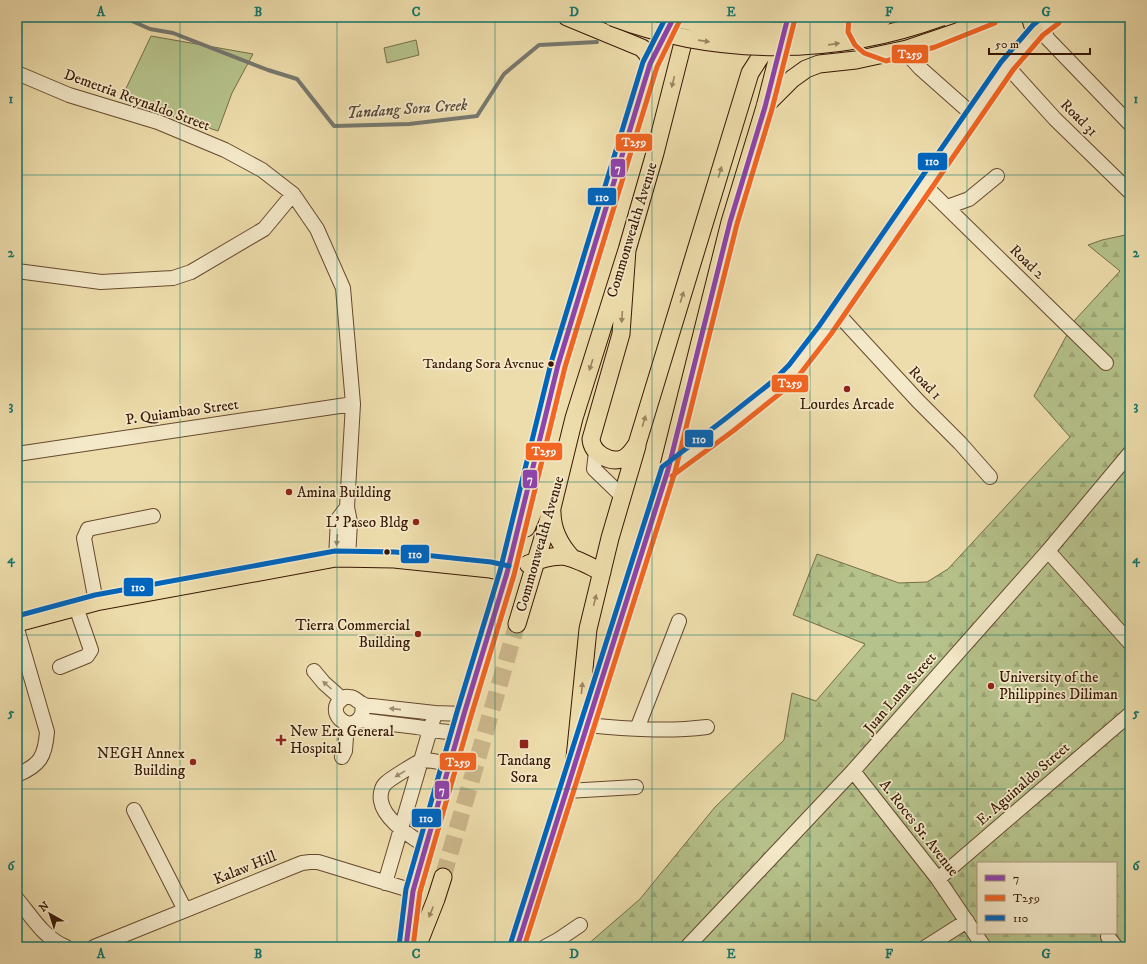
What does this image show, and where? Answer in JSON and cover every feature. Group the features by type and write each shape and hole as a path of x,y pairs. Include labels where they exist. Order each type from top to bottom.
{"main road":[{"path":"612,17 657,32 686,38 737,45 784,47 827,44 855,40 906,28 942,17"},
{"path":"670,17 715,26 778,31 800,31 837,27 884,17"},
{"name":"Commonwealth Avenue","path":"494,616 507,573 558,365 650,64 674,17"},
{"name":"Commonwealth Avenue","path":"518,624 552,508 574,418 627,250 655,153 690,17"},
{"path":"517,947 668,470 730,222 765,107 787,17"},
{"path":"574,768 588,628 637,444 750,73 787,17"},
{"path":"857,17 855,21 855,31 861,42 867,47 886,54"},
{"path":"765,107 792,79 806,69 819,64 856,60 907,49 957,32 992,17"},
{"path":"574,18 642,48 648,55 650,64"},
{"path":"627,250 621,334 592,436 592,445 596,452 607,458 619,460 629,455 637,444"},
{"name":"Commonwealth Avenue","path":"507,573 574,418"},
{"path":"552,508 555,532 564,549 572,558"},
{"path":"17,623 96,602 342,558 394,559 490,569 507,573 535,565 553,556 564,556 572,558 602,572"},
{"path":"406,947 413,891 419,868"},
{"path":"416,947 436,899 443,876"}],"street":[{"path":"668,470 760,401 794,370 837,313 1036,26 1055,17"},
{"path":"1036,26 1130,124"},
{"path":"907,49 911,58 920,68 973,115"},
{"name":"Road 31","path":"1007,66 1055,119 1130,192"},
{"name":"Demetria Reynaldo Street","path":"17,73 69,95 158,122 225,150 262,170 293,194 317,229 343,288 353,404 347,507 350,522 342,558"},
{"path":"947,208 969,199 997,176"},
{"name":"Road 2","path":"925,186 1106,363"},
{"path":"17,271 101,282 173,278 191,272 264,229 293,194"},
{"name":"Road 1","path":"837,313 918,401 960,443 990,477"},
{"name":"P. Quiambao Street","path":"17,454 353,404"},
{"path":"596,452 594,469 623,497"},
{"name":"Juan Luna Street","path":"686,947 853,771 1048,550 1130,453"},
{"path":"96,602 84,538 88,529 154,516"},
{"path":"1048,550 1130,642"},
{"path":"60,667 87,656 91,650 76,607"},
{"path":"637,729 679,621"},
{"path":"17,629 47,732 46,749 38,763 29,770 17,775"},
{"path":"314,671 324,683 342,699"},
{"path":"458,733 431,730 417,726 339,720 336,711 338,702 346,697 355,698 362,704 435,713 464,714"},
{"path":"342,758 346,750 353,722 363,712 362,704"},
{"path":"385,883 435,713"},
{"name":"E. Aguinaldo Street","path":"938,879 1130,714"},
{"path":"588,725 637,729 685,730 707,727"},
{"path":"425,846 401,828 387,814 381,802 381,793 385,784 421,762 433,761 448,765"},
{"name":"A. Roces Sr. Avenue","path":"853,771 938,879 984,947"},
{"path":"567,791 636,787"},
{"path":"134,810 185,910"},
{"name":"Kalaw Hill","path":"94,947 302,863 318,862 413,891"},
{"path":"17,899 46,935 66,947"},
{"path":"926,947 967,921"},
{"path":"545,947 580,925"}],"green space":[{"path":"151,36 253,54 232,93 218,131 121,99"},
{"path":"416,40 419,55 387,63 384,48"},
{"name":"University of the Philippines Diliman","path":"1130,234 1130,947 582,947 587,945 640,899 715,807 784,740 792,693 816,701 865,644 793,615 817,554 899,583 927,582 948,569 1070,437 1034,396 1075,320 1120,271 1088,245 1102,240"}],"waterway":[{"name":"Tandang Sora Creek","path":"123,17 150,29 173,33 268,70 297,79 334,126 409,124 477,116 504,74 539,45 597,42"}],"tunnel":[{"path":"419,868 494,616"},
{"path":"443,877 517,624"}],"transit line":[{"name":"110","path":"399,946 406,889 457,712 500,571 551,363 643,62 666,17"},
{"name":"7","path":"406,947 413,891 464,714 507,573 558,365 650,64 674,17"},
{"name":"7","path":"517,947 668,470 730,222 765,107 788,17"},
{"name":"T259","path":"849,17 848,32 855,45 864,53 886,61 935,47 995,23"},
{"name":"110","path":"510,945 662,467 773,381 789,365 819,326 1001,62 1033,25 1043,17"},
{"name":"T259","path":"524,947 675,472 737,224 772,109 795,19"},
{"name":"T259","path":"413,947 420,892 514,575 565,367 657,67 680,20"},
{"name":"T259","path":"672,476 733,431 783,391 800,374 831,334 1013,70 1043,35 1059,23"},
{"name":"110","path":"17,616 95,595 335,551 395,552 491,562 509,566"}],"place":[{"name":"Tandang Sora Avenue","path":"551,364"},
{"name":"Lourdes Arcade","path":"847,389"},
{"name":"Amina Building","path":"289,492"},
{"name":"L' Paseo Bldg","path":"416,522"},
{"name":"Tierra Commercial Building","path":"418,634"},
{"name":"University of the Philippines Diliman","path":"991,686"},
{"name":"New Era General Hospital","path":"281,740"},
{"name":"Tandang Sora","path":"524,744"},
{"name":"NEGH Annex Building","path":"193,762"}]}
